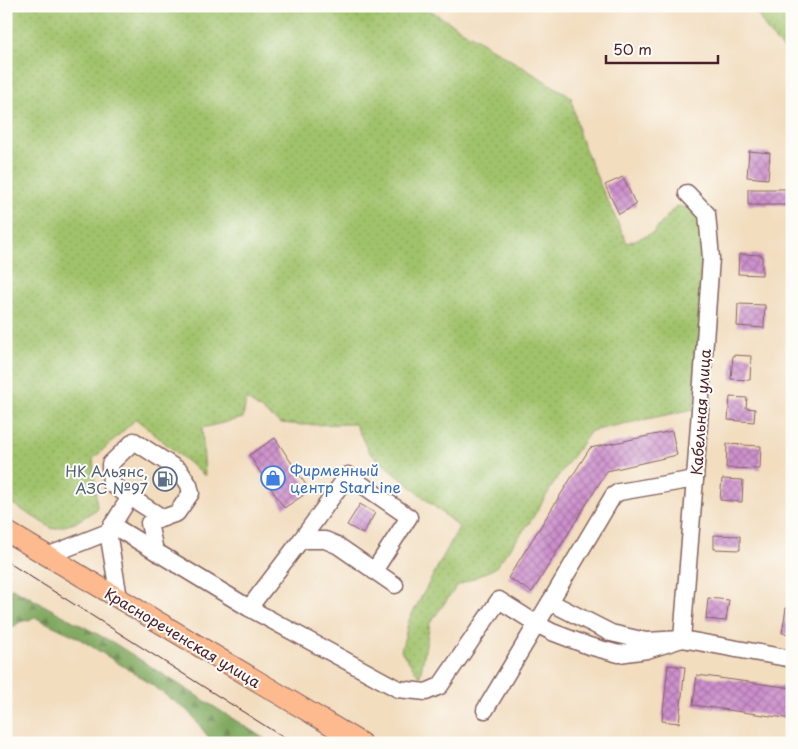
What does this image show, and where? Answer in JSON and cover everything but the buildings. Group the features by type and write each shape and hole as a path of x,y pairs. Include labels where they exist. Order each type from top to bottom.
{"main road":[{"name":"Краснореченская улица","path":"6,531 361,743"}],"street":[{"name":"Кабельная улица","path":"682,639 710,258 707,214 687,193"},
{"path":"155,551 149,523 163,518 177,513 190,493 189,485 180,471 134,442 110,464 112,484 163,518"},
{"path":"249,608 348,474 409,517 374,571"},
{"path":"485,710 613,496 619,492 695,479"},
{"path":"47,556 110,528 130,497"},
{"path":"110,528 155,551 249,608 398,689 426,692 440,686 499,600 552,632 589,646 619,654 647,650 682,639"},
{"path":"110,528 119,598"},
{"path":"301,540 325,540 336,545 395,585"},
{"path":"550,602 583,620 611,632 646,641 682,639 792,659"}],"green space":[{"path":"6,6 423,6 571,97 580,137 627,243 653,233 676,206 691,208 701,219 706,261 694,409 591,431 559,475 530,522 495,568 457,586 430,623 420,677 401,651 409,620 459,527 369,452 355,424 303,425 280,423 246,399 243,418 202,428 205,476 136,419 93,459 97,509 75,523 53,529 6,500"},
{"path":"753,6 792,6 792,58 769,34"},
{"path":"12,588 114,643 271,743 213,743 188,711 142,678 75,636 36,618 20,622 6,632 6,590"}],"tram line":[{"path":"6,561 292,743"}],"place":[{"name":"Фирменный центр StarLine","path":"273,478"},
{"name":"НК Альянс, АЗС №97","path":"165,479"}]}
